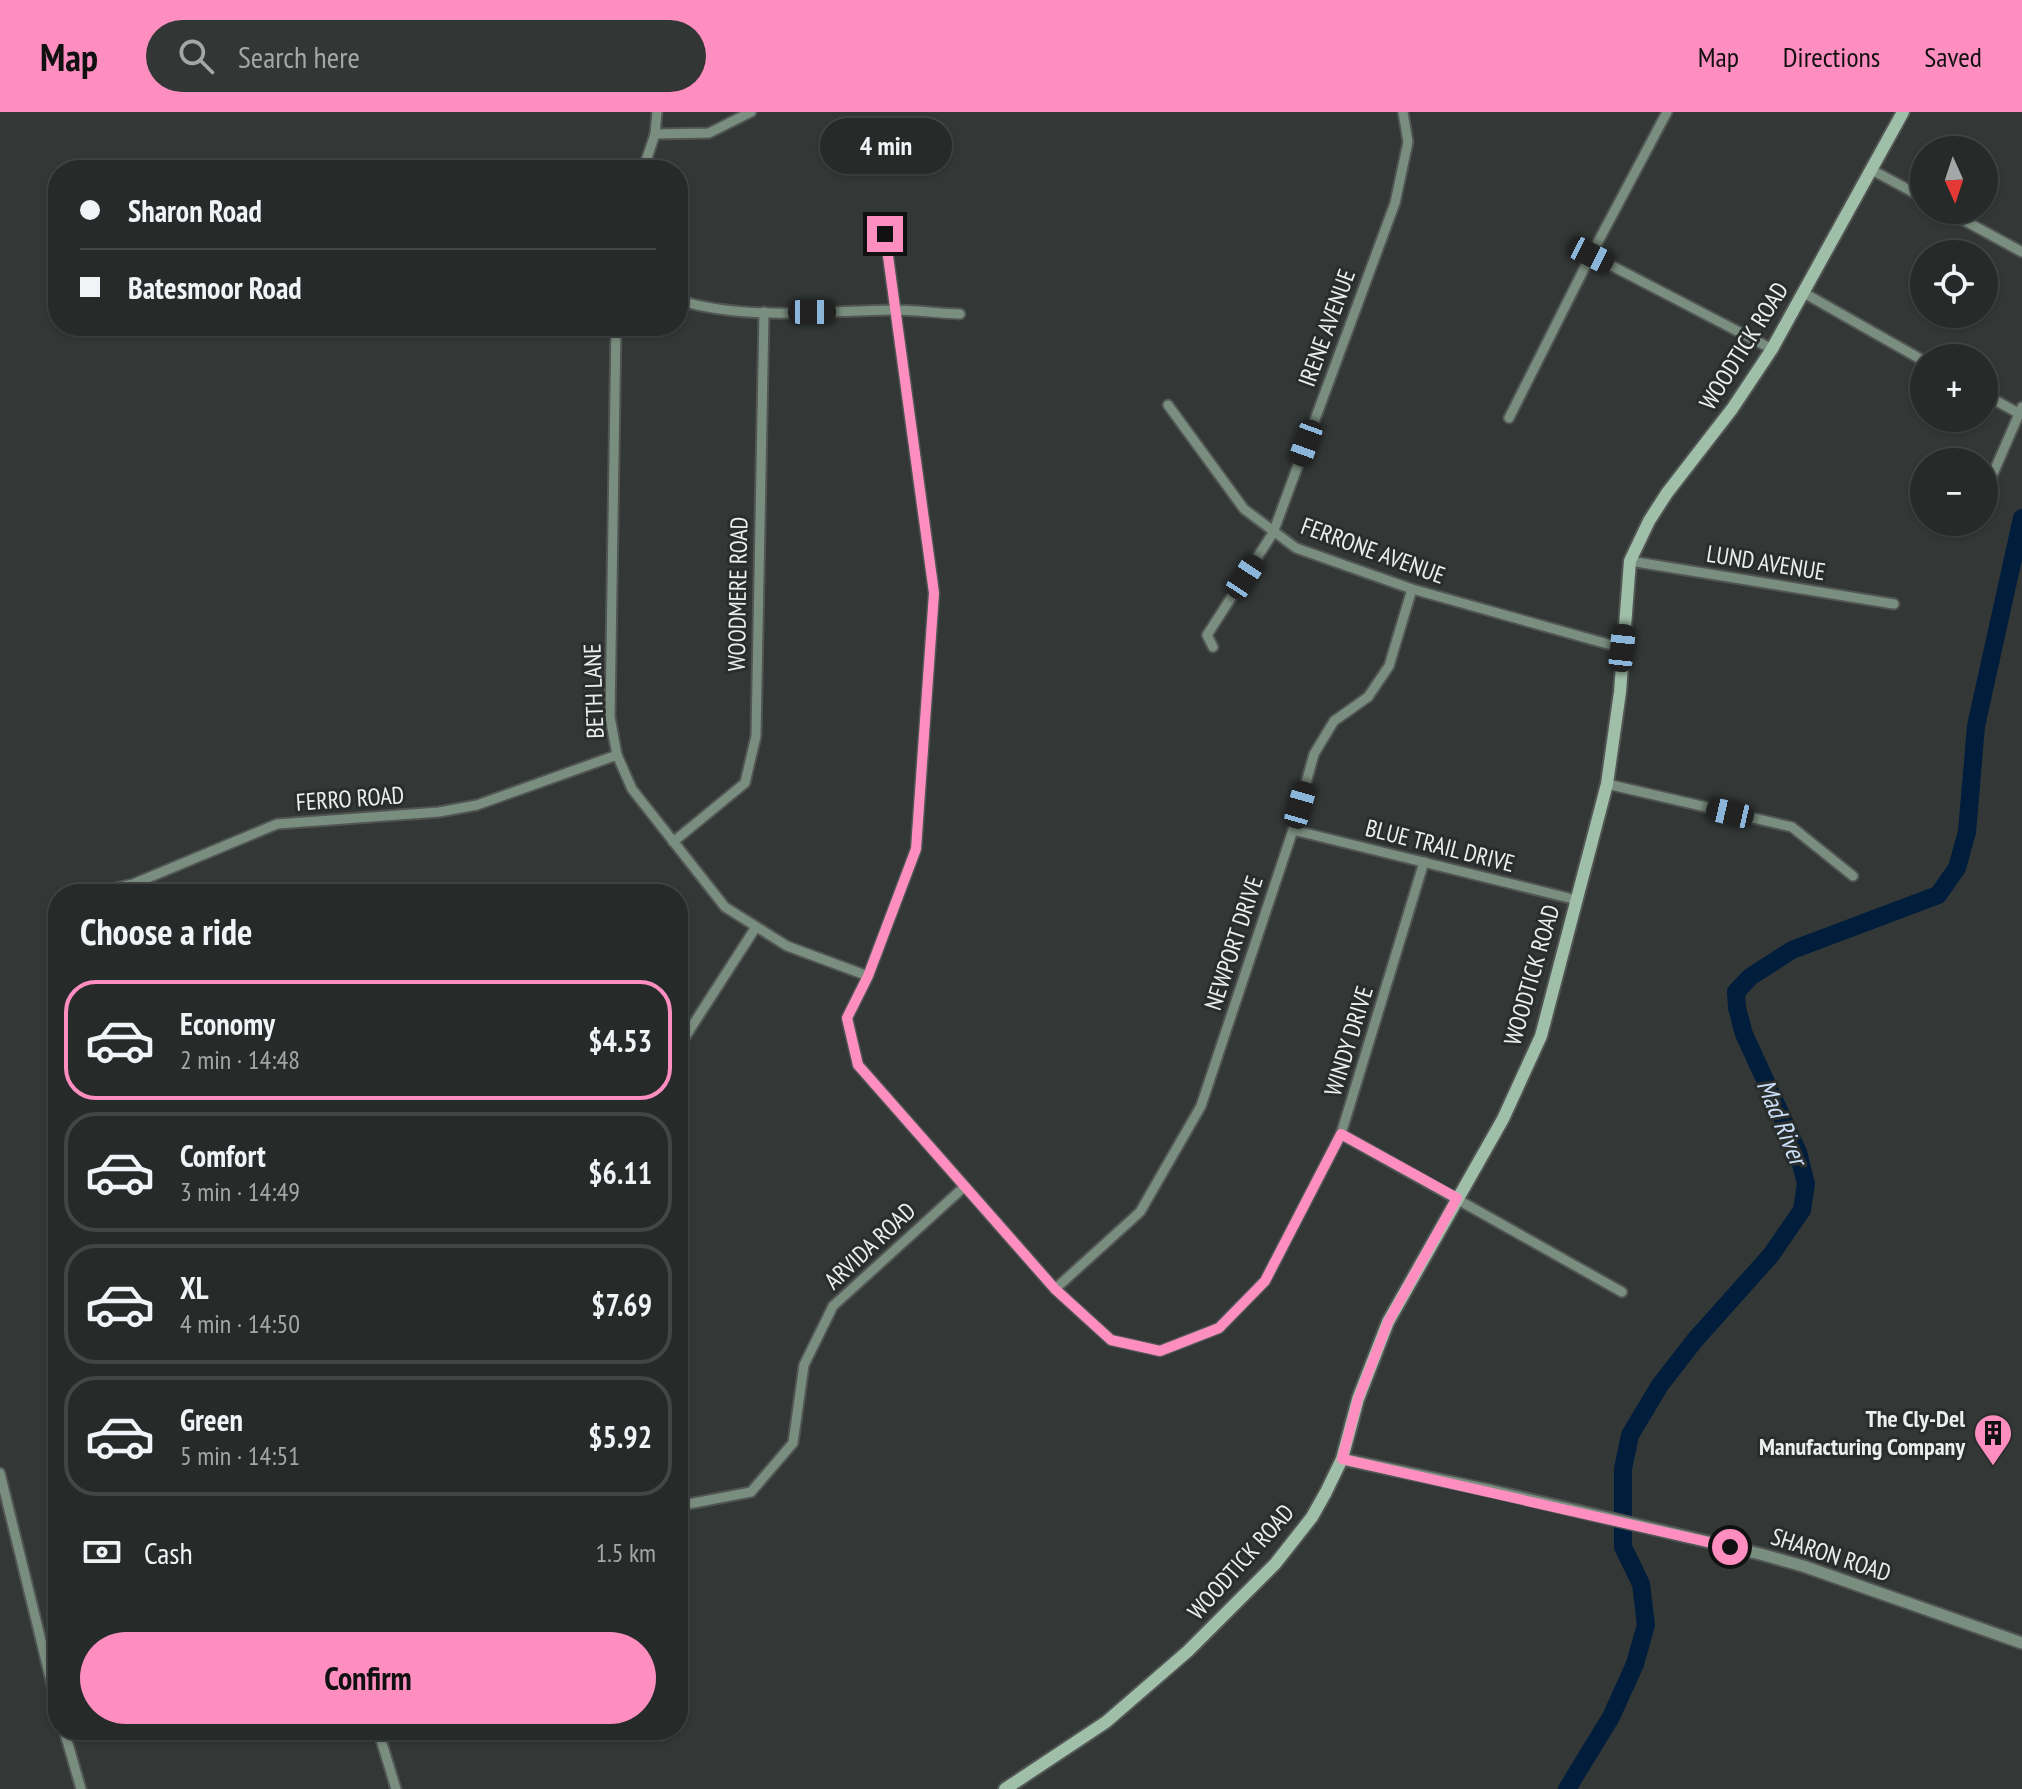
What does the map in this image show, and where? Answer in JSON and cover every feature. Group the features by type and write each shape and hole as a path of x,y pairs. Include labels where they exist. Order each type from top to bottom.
{"main road":[{"name":"WOODTICK ROAD","path":"1005,1789 1106,1722 1188,1651 1268,1572 1312,1517 1342,1459 1358,1399 1388,1322 1503,1119 1541,1036 1607,784 1620,692 1630,561 1649,521 1667,493 1732,409 1772,349 1903,112"}],"street":[{"path":"646,160 655,134 657,112"},
{"path":"655,134 709,133 751,112"},
{"name":"IRENE AVENUE","path":"1213,647 1207,635 1273,533 1395,203 1408,142 1403,112"},
{"path":"1509,418 1667,112"},
{"path":"1872,170 1910,190"},
{"path":"1971,224 2022,252"},
{"name":"WINDY DRIVE","path":"885,234 934,593 916,849 868,976 847,1018 858,1065 1055,1289 1111,1340 1160,1351 1219,1328 1265,1281 1341,1134 1424,862"},
{"path":"1591,255 1772,349"},
{"path":"1804,293 1910,353"},
{"path":"688,303 764,312 895,310 960,314"},
{"name":"WOODMERE ROAD","path":"673,842 745,783 756,736 764,312"},
{"name":"BETH LANE","path":"616,336 610,717 617,755 632,789 725,907 787,946 868,976"},
{"path":"1998,400 2020,410 1998,462"},
{"name":"FERRONE AVENUE","path":"1168,405 1244,509 1296,548 1412,589 1622,648"},
{"name":"LUND AVENUE","path":"1630,561 1894,604"},
{"name":"NEWPORT DRIVE","path":"1055,1289 1140,1212 1201,1106 1293,830 1314,754 1334,721 1368,697 1389,666 1412,589"},
{"name":"FERRO ROAD","path":"133,884 277,824 439,812 465,807 617,755"},
{"path":"1607,784 1792,827 1853,876"},
{"name":"BLUE TRAIL DRIVE","path":"1293,830 1577,900"},
{"path":"688,1032 756,927"},
{"path":"1341,1134 1622,1292"},
{"name":"ARVIDA ROAD","path":"688,1504 751,1492 793,1443 804,1365 833,1306 964,1187"},
{"name":"SHARON ROAD","path":"1342,1459 1610,1518 1803,1566 2022,1643"},
{"path":"0,1473 48,1669"},
{"path":"67,1740 81,1789"},
{"path":"381,1740 396,1789"}],"waterway":[{"name":"Mad River","path":"1567,1789 1611,1717 1635,1664 1646,1625 1641,1584 1623,1547 1623,1469 1630,1435 1660,1385 1695,1340 1771,1255 1802,1210 1806,1184 1798,1152 1744,1034 1736,992 1750,977 1792,950 1938,895 1957,868 1967,832 1976,726 2022,518"}],"place":[{"name":"The Cly-Del Manufacturing Company","path":"1993,1467"}],"route":[{"path":"885,234 934,593 916,849 868,976 847,1018 858,1065 1055,1289 1111,1340 1160,1351 1219,1328 1265,1281 1341,1134 1457,1198 1388,1322 1358,1399 1342,1459 1730,1547"}]}
